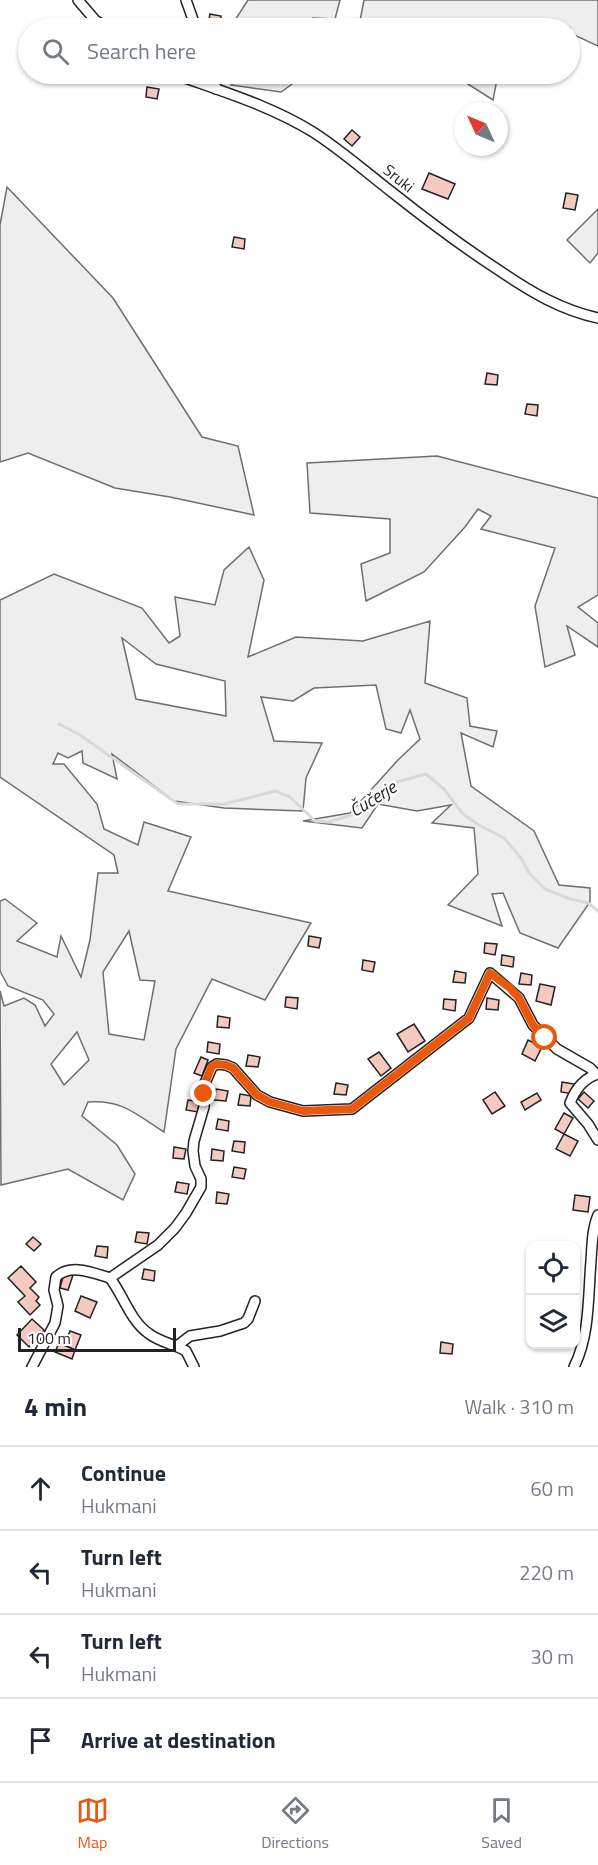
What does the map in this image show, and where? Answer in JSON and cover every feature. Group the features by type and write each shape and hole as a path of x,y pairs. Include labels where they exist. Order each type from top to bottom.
{"street":[{"path":"78,0 93,18"},
{"path":"186,0 192,18"},
{"name":"Sruki","path":"202,84 274,110 313,132 443,232 514,280 575,313 598,318"},
{"path":"215,84 216,89"},
{"path":"110,1278 158,1245 175,1228 201,1186 201,1179 195,1166 194,1141 204,1107 205,1083 212,1066 217,1064 233,1068 257,1095 270,1102 303,1111 352,1109 469,1018 490,973 519,998 533,1025 557,1049 597,1074 587,1078 580,1085 570,1103 598,1140"},
{"path":"574,1367 584,1338 592,1241 598,1215"},
{"path":"32,1367 55,1323 58,1306 54,1290 56,1276 61,1272 74,1269 110,1278 138,1324 159,1340 186,1351 194,1367"},
{"path":"177,1346 190,1336 220,1331 244,1323 255,1301"}],"shaded area":[{"path":"248,0 340,0 335,18 236,18"},
{"path":"364,0 598,0 598,46 580,38 580,18 361,18"},
{"path":"232,84 292,84 281,92"},
{"path":"468,84 496,84 493,100"},
{"path":"7,187 113,298 202,437 238,446 254,515 115,488 28,453 0,462 0,225"},
{"path":"598,209 598,253 590,263 567,240"},
{"path":"437,456 598,498 598,595 578,607 598,623 598,647 567,626 575,655 545,667 535,606 555,548 481,529 491,516 478,509 465,527 424,572 366,601 361,564 390,553 390,519 310,513 307,463"},
{"path":"249,547 264,580 248,657 296,637 363,641 430,621 425,683 467,698 470,726 497,731 493,747 461,733 471,786 534,831 559,885 590,888 590,902 558,948 520,933 503,893 492,894 502,926 448,905 478,874 474,828 432,823 451,805 417,811 378,804 362,828 303,821 350,813 420,739 410,710 401,733 386,729 376,685 314,688 293,701 261,697 274,741 322,743 306,778 303,811 224,808 174,801 112,754 117,779 83,763 82,751 68,758 58,753 53,764 64,764 97,804 104,829 138,845 144,822 191,837 168,891 311,923 265,1000 212,979 176,1049 164,1132 120,1106 88,1102 82,1116 117,1145 135,1174 123,1200 68,1169 1,1185 0,991 4,1006 24,998 35,1005 45,1026 54,1014 43,1000 8,986 0,971 0,901 5,899 37,923 17,941 57,957 61,936 81,977 90,940 98,873 118,873 114,855 0,777 0,600 54,574 142,608 169,643 180,636 175,597 215,605 224,570","holes":["122,638 156,664 225,681 226,716 136,699","129,931 140,980 155,981 144,1040 109,1034 103,972","77,1032 89,1060 64,1085 51,1064"]}],"building":[{"path":"210,14 221,16 221,18 209,18"},
{"path":"147,87 159,89 157,99 146,97"},
{"path":"352,130 360,137 352,146 344,139"},
{"path":"429,173 455,184 448,199 422,189"},
{"path":"566,193 578,195 575,210 563,208"},
{"path":"234,237 245,239 244,249 232,247"},
{"path":"487,373 498,375 497,385 485,384"},
{"path":"527,404 538,405 537,416 525,414"},
{"path":"309,936 321,938 319,948 308,946"},
{"path":"485,943 497,944 495,955 484,953"},
{"path":"502,955 514,957 513,967 501,965"},
{"path":"363,960 375,962 373,972 362,970"},
{"path":"455,971 466,973 465,983 453,982"},
{"path":"521,973 532,975 531,985 519,984"},
{"path":"540,984 555,987 551,1005 536,1001"},
{"path":"286,997 298,998 297,1009 285,1007"},
{"path":"487,998 499,1000 498,1010 486,1009"},
{"path":"444,999 456,1000 455,1011 443,1009"},
{"path":"218,1016 230,1018 229,1028 217,1027"},
{"path":"414,1024 425,1041 408,1052 397,1034"},
{"path":"528,1040 542,1047 535,1061 522,1054"},
{"path":"208,1042 220,1044 219,1054 207,1052"},
{"path":"379,1052 391,1068 381,1076 368,1059"},
{"path":"248,1055 260,1057 258,1067 246,1066"},
{"path":"201,1057 208,1060 202,1076 194,1073"},
{"path":"562,1082 574,1084 573,1094 561,1092"},
{"path":"336,1083 348,1085 346,1095 334,1094"},
{"path":"216,1089 228,1091 226,1101 214,1100"},
{"path":"495,1092 505,1106 492,1114 483,1100"},
{"path":"584,1092 594,1101 588,1108 578,1099"},
{"path":"537,1093 541,1100 525,1110 521,1102"},
{"path":"240,1094 251,1096 250,1106 238,1105"},
{"path":"188,1100 199,1102 198,1112 186,1110"},
{"path":"564,1113 573,1118 564,1134 555,1129"},
{"path":"218,1119 229,1121 228,1131 216,1129"},
{"path":"564,1134 578,1141 570,1156 556,1149"},
{"path":"234,1141 245,1142 244,1153 232,1151"},
{"path":"174,1147 186,1149 184,1159 173,1158"},
{"path":"212,1149 224,1151 223,1161 211,1160"},
{"path":"234,1167 246,1169 244,1179 232,1177"},
{"path":"177,1182 189,1184 187,1194 175,1192"},
{"path":"217,1192 229,1194 227,1204 216,1203"},
{"path":"575,1195 590,1197 588,1212 573,1210"},
{"path":"137,1232 149,1233 147,1244 135,1242"},
{"path":"33,1237 41,1244 34,1251 26,1244"},
{"path":"97,1246 108,1247 107,1258 95,1256"},
{"path":"21,1266 36,1282 30,1288 39,1297 36,1301 40,1305 30,1315 18,1302 25,1296 8,1278"},
{"path":"144,1269 155,1271 154,1281 142,1279"},
{"path":"64,1273 73,1275 68,1290 60,1288"},
{"path":"81,1296 97,1302 90,1318 75,1311"},
{"path":"32,1319 44,1330 29,1347 17,1335"},
{"path":"70,1331 81,1335 75,1350 64,1345"},
{"path":"441,1342 453,1344 452,1354 440,1353"},
{"path":"59,1343 75,1350 72,1359 55,1352"}],"waterway":[{"name":"Čučerje","path":"59,724 80,735 178,804 225,804 275,791 290,797 315,821 328,822 358,813 397,782 426,774 444,789 462,813 504,838 521,858 529,873 545,889 588,903 598,911"}],"route":[{"path":"204,1094 205,1083 212,1066 217,1064 233,1068 257,1095 270,1102 303,1111 352,1109 469,1018 490,973 519,998 533,1025 545,1038"}]}
